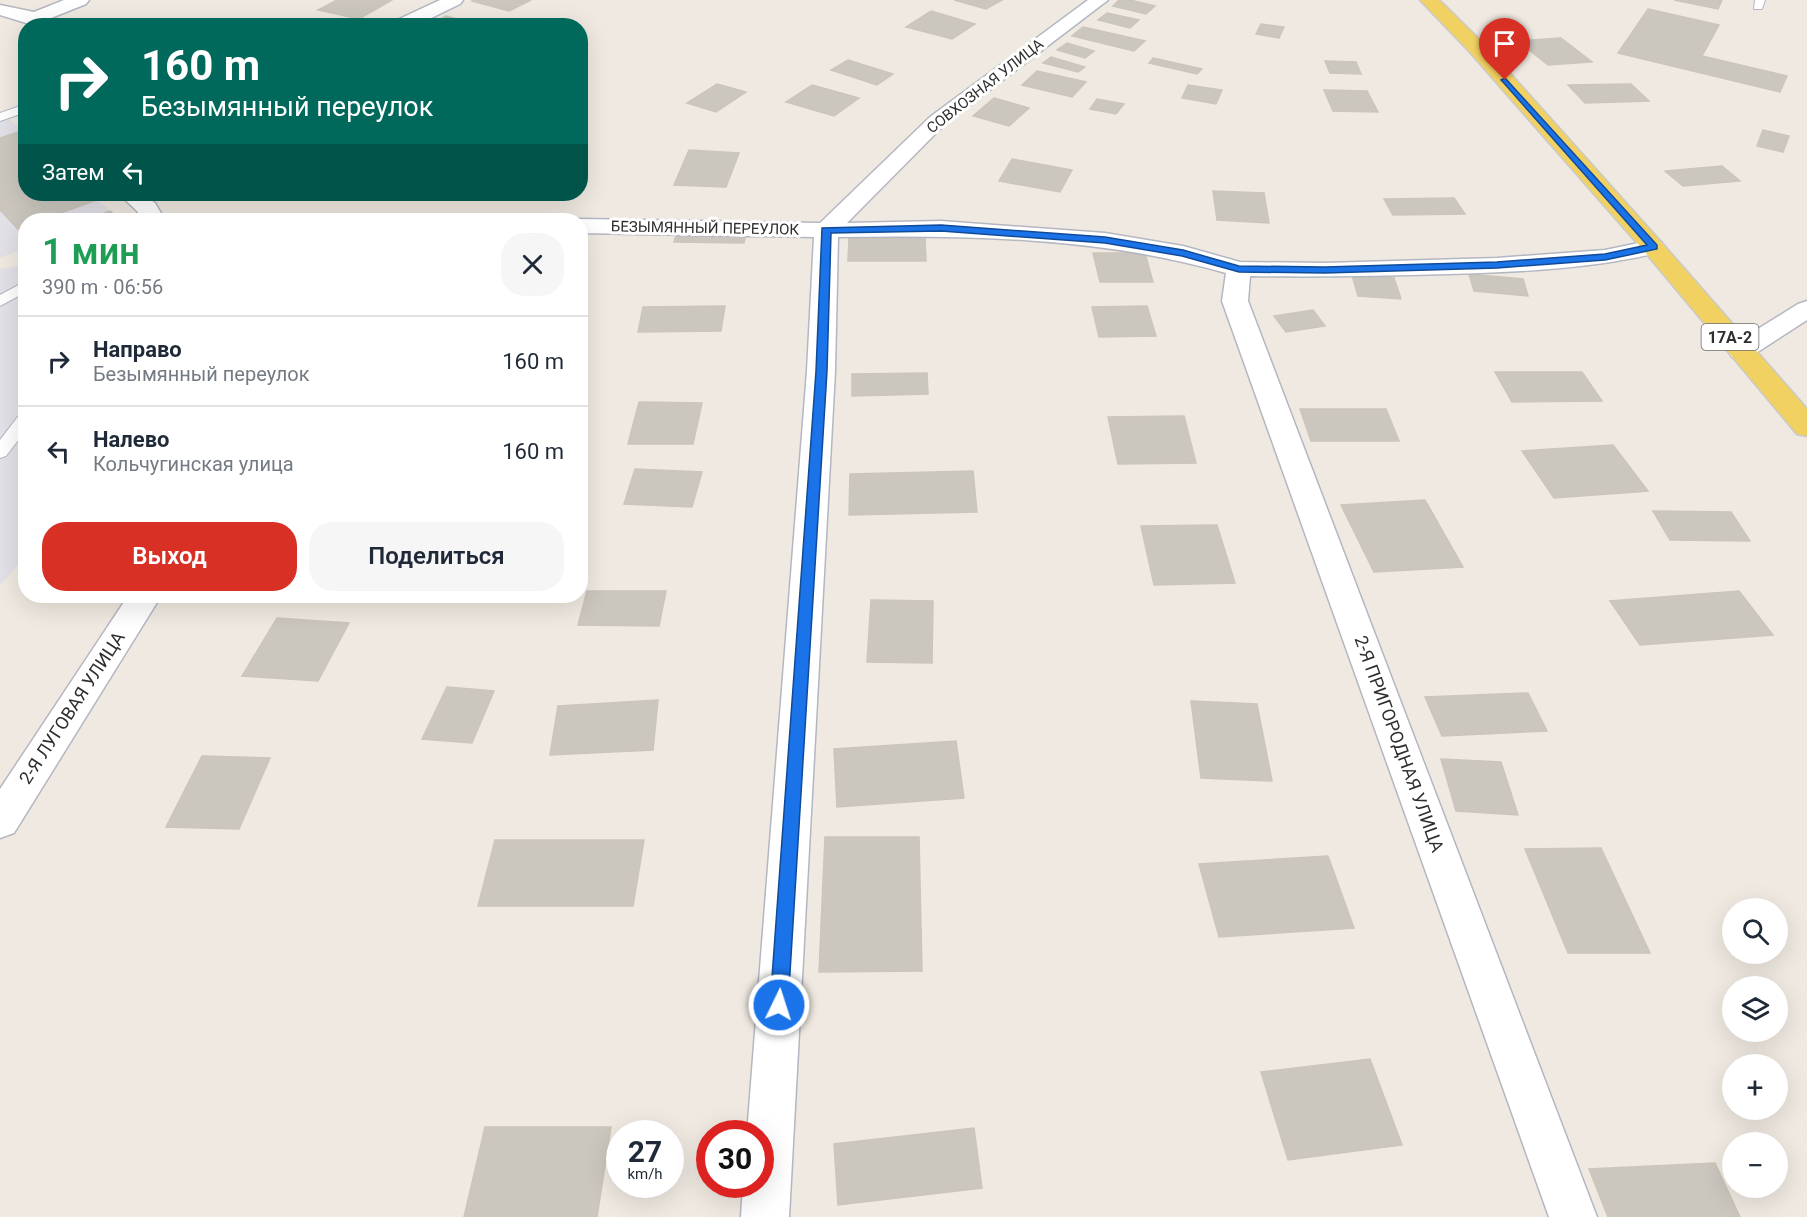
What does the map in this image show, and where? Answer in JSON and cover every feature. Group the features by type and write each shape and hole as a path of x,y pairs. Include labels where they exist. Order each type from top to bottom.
{"main road":[{"name":"17А-2","path":"1429,0 1475,46 1653,247 1807,427"}],"street":[{"path":"50,18 80,0"},
{"path":"416,18 454,0"},
{"name":"СОВХОЗНАЯ УЛИЦА","path":"826,230 937,121 1099,0"},
{"path":"0,10 29,18"},
{"path":"138,201 150,213"},
{"name":"БЕЗЫМЯННЫЙ ПЕРЕУЛОК","path":"588,226 826,230 941,228 1105,240 1183,253 1239,269 1325,270 1497,265 1605,257 1653,247"},
{"path":"765,1217 821,371 826,230"},
{"name":"2-Я ПРИГОРОДНАЯ УЛИЦА","path":"1239,269 1235,302 1573,1217"},
{"path":"1741,351 1807,309"},
{"name":"2-Я ЛУГОВАЯ УЛИЦА","path":"0,821 140,603"}],"lane":[{"path":"0,117 18,111"},
{"path":"0,302 18,290"},
{"path":"0,452 18,428"}],"shaded area":[{"path":"0,111 18,128 18,201 98,201 113,213 18,213 18,251 0,258"},
{"path":"18,266 18,565 0,585 0,269"}],"building":[{"path":"337,0 392,0 361,18 318,10"},
{"path":"531,0 509,11 472,1"},
{"path":"954,0 1002,0 986,9"},
{"path":"1119,0 1130,0 1155,6 1146,14 1113,6"},
{"path":"1674,0 1722,0 1718,9"},
{"path":"1648,9 1719,25 1702,56 1787,76 1780,92 1618,53"},
{"path":"931,11 975,24 952,39 906,27"},
{"path":"1107,13 1139,20 1130,28 1098,20"},
{"path":"1261,24 1284,27 1279,38 1256,34"},
{"path":"1083,27 1145,41 1134,51 1072,36"},
{"path":"1561,38 1592,62 1548,65 1518,41"},
{"path":"1067,43 1094,51 1085,58 1057,50"},
{"path":"1051,57 1085,67 1078,72 1043,63"},
{"path":"1153,58 1202,69 1197,74 1149,63"},
{"path":"848,60 893,74 877,85 831,70"},
{"path":"1325,61 1356,62 1361,74 1330,73"},
{"path":"1037,71 1086,82 1072,97 1022,85"},
{"path":"717,84 746,92 716,112 687,103"},
{"path":"1631,84 1649,101 1585,103 1568,85"},
{"path":"812,85 859,98 834,116 786,102"},
{"path":"1188,85 1222,90 1216,104 1182,98"},
{"path":"1324,90 1367,91 1378,112 1333,111"},
{"path":"994,98 1029,108 1009,126 973,116"},
{"path":"1097,99 1124,104 1116,114 1090,109"},
{"path":"1763,130 1789,136 1783,152 1757,146"},
{"path":"18,132 18,157 0,163 0,138"},
{"path":"689,150 739,153 726,187 674,185"},
{"path":"18,157 18,201 94,201 61,213 18,213 18,229 0,210 0,163"},
{"path":"1012,159 1072,170 1060,192 999,181"},
{"path":"1722,166 1740,181 1683,186 1665,171"},
{"path":"1213,191 1264,193 1269,223 1217,220"},
{"path":"1454,198 1465,214 1393,215 1384,199"},
{"path":"677,232 746,233 744,243 674,242"},
{"path":"849,238 925,238 926,261 848,261"},
{"path":"1093,253 1145,253 1153,282 1100,282"},
{"path":"1469,274 1523,279 1528,296 1474,291"},
{"path":"1352,275 1394,278 1401,299 1358,296"},
{"path":"725,306 721,331 638,332 643,307"},
{"path":"1147,306 1156,336 1099,337 1092,307"},
{"path":"1313,310 1325,326 1286,332 1274,316"},
{"path":"1495,372 1582,372 1602,401 1512,402"},
{"path":"927,373 928,394 852,396 852,374"},
{"path":"639,402 702,403 693,444 628,444"},
{"path":"1300,409 1386,409 1399,441 1311,441"},
{"path":"1184,416 1196,463 1118,464 1108,417"},
{"path":"1613,445 1648,491 1554,498 1522,451"},
{"path":"635,469 702,472 692,507 624,504"},
{"path":"973,471 977,512 849,515 850,474"},
{"path":"1425,500 1463,567 1374,572 1341,505"},
{"path":"1653,511 1731,512 1750,541 1670,540"},
{"path":"1217,525 1235,583 1154,585 1141,526"},
{"path":"588,591 666,591 659,626 578,625 584,603 588,603"},
{"path":"1739,591 1773,635 1640,645 1610,601"},
{"path":"871,600 933,601 932,663 867,662"},
{"path":"277,618 349,623 318,681 242,676"},
{"path":"447,687 494,691 472,743 422,739"},
{"path":"1528,693 1547,731 1442,736 1425,697"},
{"path":"658,700 653,750 550,755 558,706"},
{"path":"1191,701 1257,704 1272,781 1201,778"},
{"path":"956,741 964,798 837,807 834,749"},
{"path":"202,756 270,758 239,829 166,827"},
{"path":"1441,759 1501,762 1518,815 1456,811"},
{"path":"825,837 919,837 922,971 819,972"},
{"path":"495,840 644,840 633,906 478,906"},
{"path":"1601,848 1650,953 1568,953 1525,849"},
{"path":"1328,856 1354,928 1219,937 1199,864"},
{"path":"1370,1059 1402,1145 1288,1160 1261,1072"},
{"path":"485,1127 606,1127 606,1159 597,1217 464,1217"},
{"path":"974,1128 982,1188 838,1205 834,1144"},
{"path":"1715,1163 1722,1178 1722,1198 1731,1198 1740,1217 1608,1217 1589,1169"}],"route":[{"path":"779,1005 821,371 826,230 941,228 1105,240 1183,253 1239,269 1325,270 1497,265 1605,257 1653,247 1505,80"}]}
